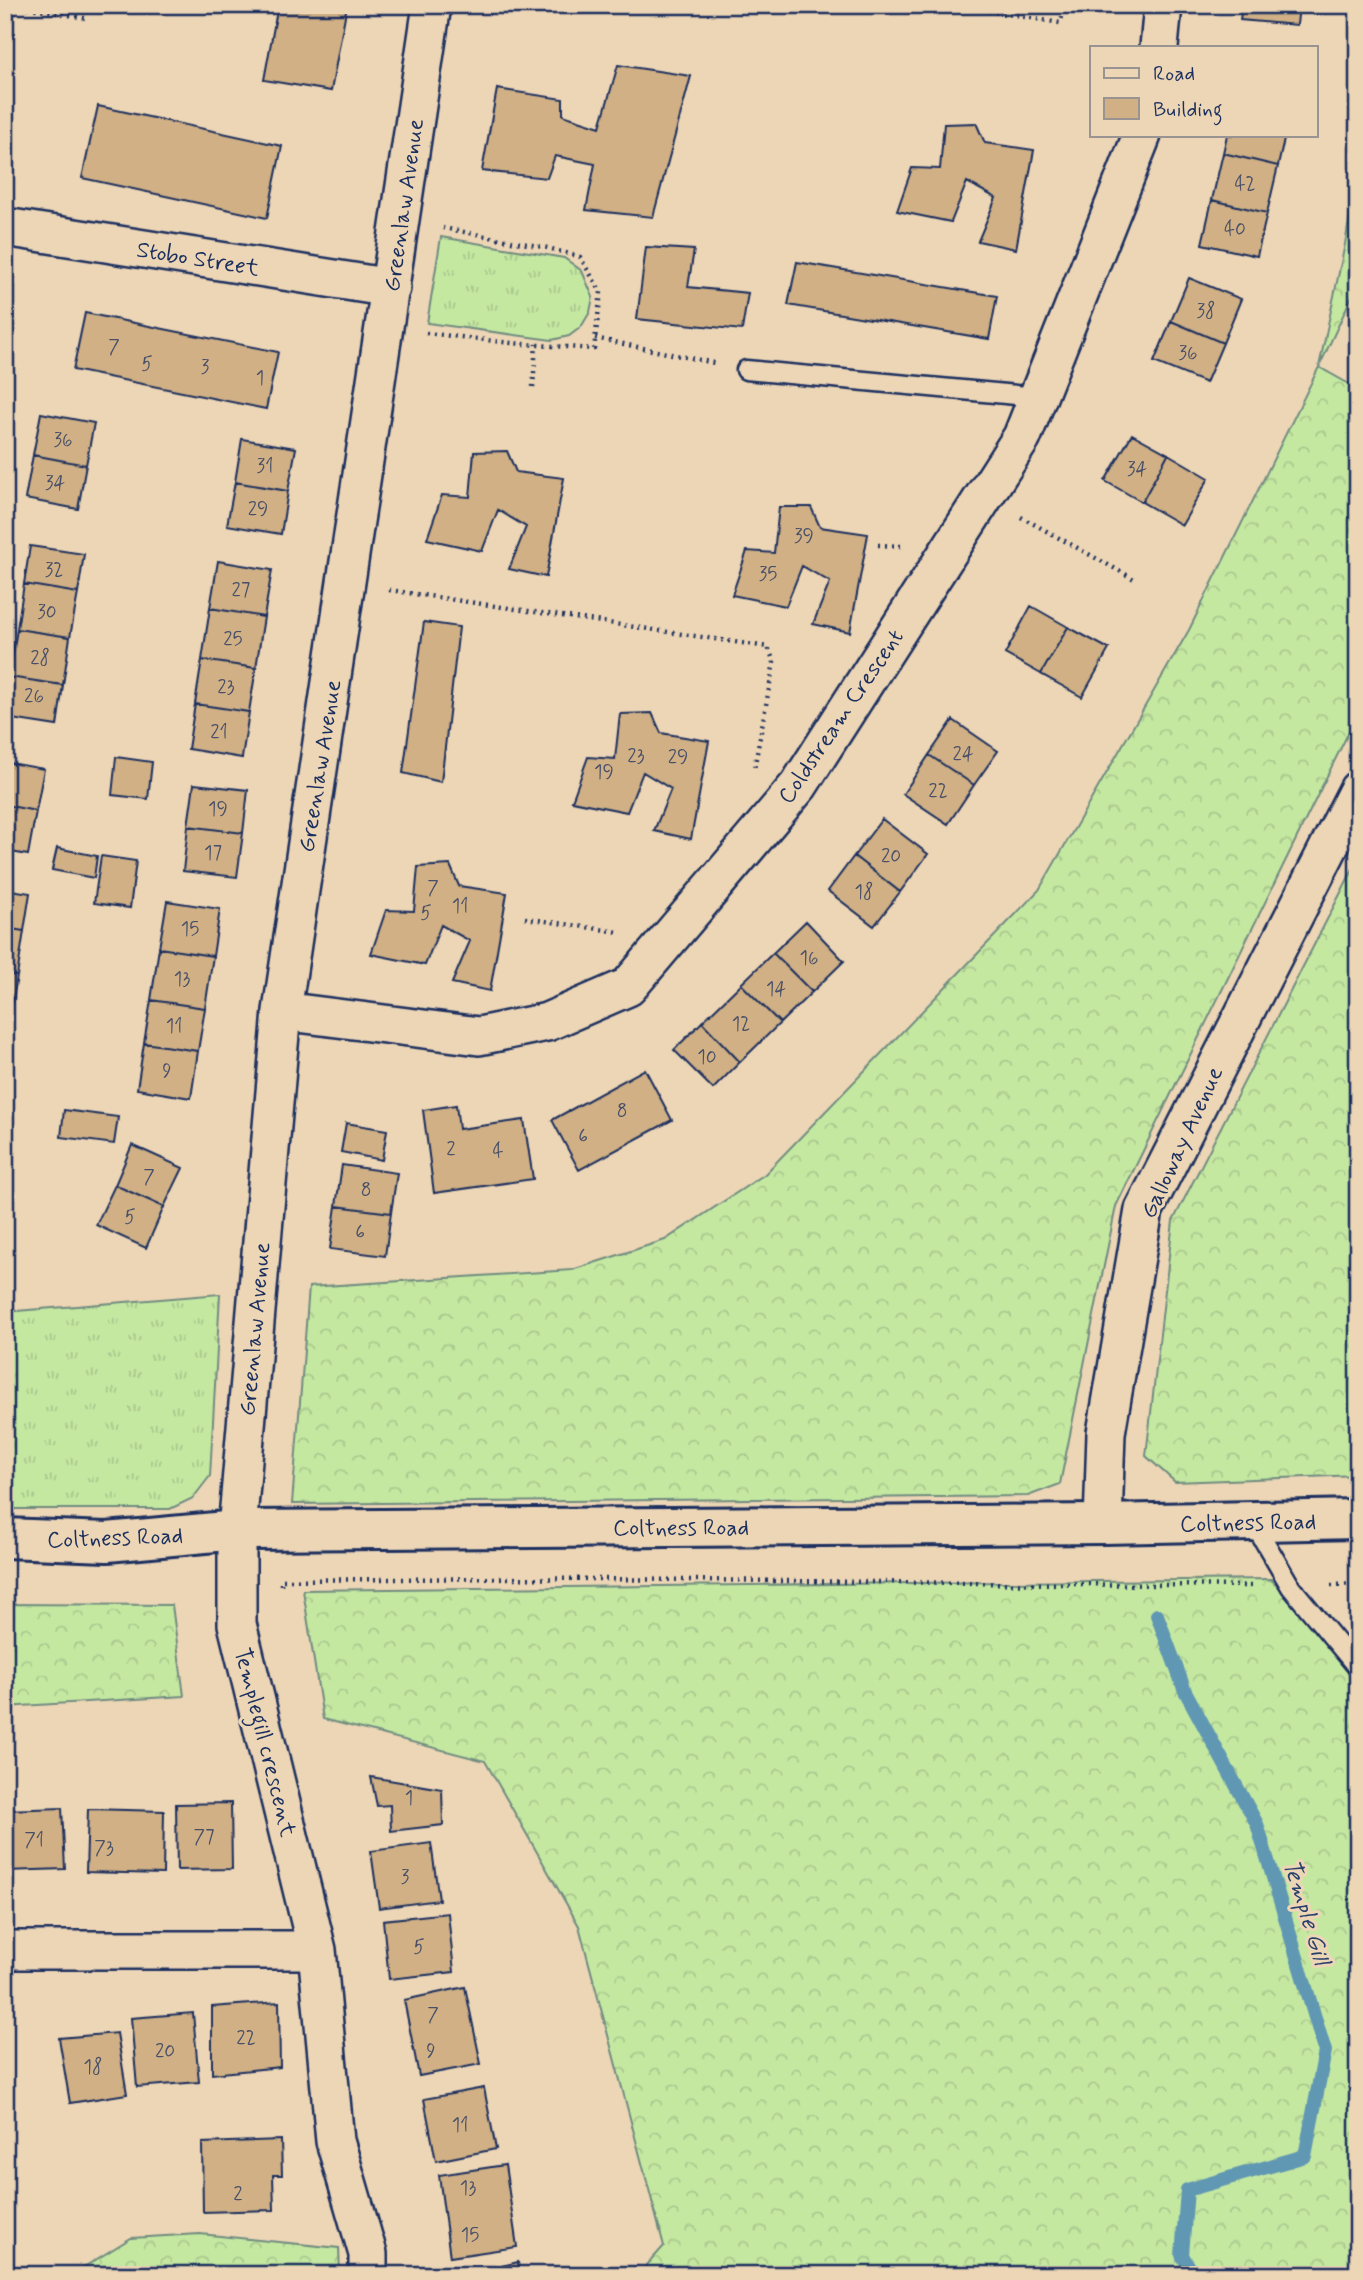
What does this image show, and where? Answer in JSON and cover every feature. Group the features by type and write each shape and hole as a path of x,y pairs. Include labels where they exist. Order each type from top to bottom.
{"street":[{"name":"Greenlaw Avenue","path":"237,1530 282,1011 432,5"},
{"path":"1159,46 1163,5"},
{"name":"Coldstream Crescent","path":"282,1011 479,1036 547,1022 628,987 799,785 1022,437 1142,136"},
{"name":"Stobo Street","path":"5,227 391,288"},
{"name":"Galloway Avenue","path":"1103,1524 1106,1433 1144,1210 1358,790"},
{"name":"Coltness Road","path":"5,1538 107,1542 237,1530 1358,1520"},
{"name":"Templegill crescent","path":"237,1530 237,1623 317,1951 335,2141 368,2255 368,2275"},
{"path":"5,1950 317,1951"}],"lane":[{"path":"746,370 1038,397"},
{"path":"1253,1522 1291,1587 1358,1668"}],"path":[{"path":"14,5 85,18"},
{"path":"954,5 1060,23 1066,5"},
{"path":"385,329 594,349 601,292 580,257 548,248 400,221"},
{"path":"595,338 746,370"},
{"path":"533,387 536,344"},
{"path":"984,496 1134,579"},
{"path":"346,584 768,647 774,662 751,786 782,804"},
{"path":"525,919 668,939"},
{"path":"280,1592 281,1580 503,1578 1291,1587 1358,1584"}],"green space":[{"path":"1358,169 1358,283 1319,367 1345,244"},
{"path":"441,237 564,258 582,271 593,297 590,312 581,327 569,336 552,340 427,323"},
{"path":"1319,367 1358,389 1358,713 1116,1206 1060,1484 1028,1496 292,1504 309,1287 572,1270 665,1240 765,1174 1039,890 1189,630"},
{"path":"1358,859 1358,1475 1175,1482 1146,1456 1173,1221"},
{"path":"220,1294 210,1476 193,1498 170,1509 5,1509 5,1312"},
{"path":"1271,1579 1309,1617 1358,1676 1358,2275 638,2275 664,2246 579,1926 485,1761 323,1719 303,1590"},
{"path":"5,1604 172,1605 184,1696 5,1707"},
{"path":"200,2234 339,2248 340,2275 76,2275 76,2272 131,2238"}],"building":[{"path":"278,5 347,5 331,91 264,80"},
{"path":"1242,5 1299,5 1297,25 1240,20"},
{"path":"618,65 691,76 653,217 586,210 595,164 555,156 547,178 482,171 497,89 563,99 563,115 600,127"},
{"path":"98,106 282,146 267,218 82,178"},
{"path":"976,123 985,143 1034,150 1016,249 978,241 996,198 967,182 951,222 897,211 912,168 940,169 944,124"},
{"path":"1227,136 1285,136 1278,166 1223,153"},
{"path":"1223,153 1278,166 1267,213 1212,200"},
{"path":"1212,200 1267,213 1257,256 1202,244"},
{"path":"646,247 694,250 688,287 748,293 742,330 637,319"},
{"path":"797,262 997,296 989,339 788,305"},
{"path":"1189,278 1241,299 1223,343 1171,321"},
{"path":"85,313 278,352 266,409 73,370"},
{"path":"1171,321 1223,343 1206,383 1154,362"},
{"path":"41,413 94,423 86,465 33,455"},
{"path":"1132,434 1168,454 1142,502 1105,481"},
{"path":"242,439 296,448 288,491 235,482"},
{"path":"507,451 516,472 564,478 546,577 509,569 526,527 498,510 482,551 427,539 442,495 470,497 474,452"},
{"path":"1168,454 1209,478 1182,525 1142,502"},
{"path":"33,455 86,465 78,509 25,499"},
{"path":"235,482 288,491 281,534 227,525"},
{"path":"779,507 811,507 820,527 868,534 850,632 813,624 830,582 802,566 786,606 732,595 747,551 774,553"},
{"path":"30,546 84,554 78,593 24,584"},
{"path":"218,561 272,570 264,617 210,608"},
{"path":"24,584 78,593 70,637 17,629"},
{"path":"1031,606 1068,627 1041,674 1005,654"},
{"path":"210,608 264,617 256,668 202,660"},
{"path":"424,622 459,627 441,782 403,773"},
{"path":"1068,627 1109,649 1082,697 1041,674"},
{"path":"17,629 70,637 63,685 9,677"},
{"path":"202,660 256,668 249,712 195,704"},
{"path":"9,677 63,685 57,726 5,718"},
{"path":"195,704 249,712 242,758 188,749"},
{"path":"652,713 661,733 709,741 691,839 654,831 671,789 643,772 627,812 572,801 588,757 615,759 620,714"},
{"path":"953,720 998,751 974,785 929,755"},
{"path":"929,755 974,785 948,824 903,794"},
{"path":"116,757 152,762 148,799 112,795"},
{"path":"5,762 44,769 36,811 5,805"},
{"path":"194,784 248,790 243,833 188,826"},
{"path":"5,805 36,811 28,855 5,851"},
{"path":"882,819 928,854 900,892 854,856"},
{"path":"188,826 243,833 237,877 183,871"},
{"path":"57,848 97,856 94,878 52,870"},
{"path":"101,856 136,861 130,908 94,903"},
{"path":"854,856 900,892 874,926 828,891"},
{"path":"450,865 459,886 507,893 490,991 452,983 470,941 441,925 425,965 371,954 386,910 414,911 418,867"},
{"path":"5,889 30,893 24,931 5,928"},
{"path":"167,901 220,909 213,956 159,948"},
{"path":"806,921 844,961 812,992 773,953"},
{"path":"5,928 24,931 17,976 5,974"},
{"path":"159,948 213,956 205,1008 151,1000"},
{"path":"773,953 812,992 780,1023 741,984"},
{"path":"5,974 17,976 9,1024 5,1023"},
{"path":"741,984 780,1023 740,1062 702,1022"},
{"path":"151,1000 205,1008 198,1051 144,1043"},
{"path":"702,1022 740,1062 713,1089 674,1050"},
{"path":"144,1043 198,1051 191,1098 137,1089"},
{"path":"645,1069 672,1120 579,1170 552,1120"},
{"path":"456,1105 459,1129 524,1120 533,1179 434,1193 423,1110"},
{"path":"64,1110 118,1117 114,1144 61,1137"},
{"path":"346,1123 387,1130 382,1160 341,1152"},
{"path":"132,1145 183,1168 164,1207 115,1185"},
{"path":"342,1165 397,1173 391,1213 336,1206"},
{"path":"115,1185 164,1207 146,1248 96,1225"},
{"path":"336,1206 391,1213 385,1256 330,1249"},
{"path":"371,1777 442,1789 443,1825 391,1831 390,1805 377,1806"},
{"path":"231,1803 232,1869 177,1870 176,1804"},
{"path":"62,1808 65,1869 5,1871 5,1810"},
{"path":"88,1809 164,1811 163,1874 86,1872"},
{"path":"431,1843 439,1900 379,1908 371,1851"},
{"path":"448,1913 454,1972 389,1979 383,1920"},
{"path":"465,1987 481,2064 419,2076 404,2000"},
{"path":"279,2002 280,2067 212,2074 212,2007"},
{"path":"193,2013 199,2082 137,2087 131,2018"},
{"path":"117,2033 127,2094 70,2103 59,2038"},
{"path":"484,2088 496,2149 436,2161 424,2099"},
{"path":"281,2140 282,2175 273,2175 274,2210 203,2212 202,2143"},
{"path":"505,2165 517,2247 450,2257 439,2175"},
{"path":"518,2262 520,2275 466,2275"}],"waterway":[{"name":"Temple Gill","path":"1157,1615 1185,1691 1257,1824 1325,2051 1305,2156 1187,2190 1182,2255 1194,2275"}]}
